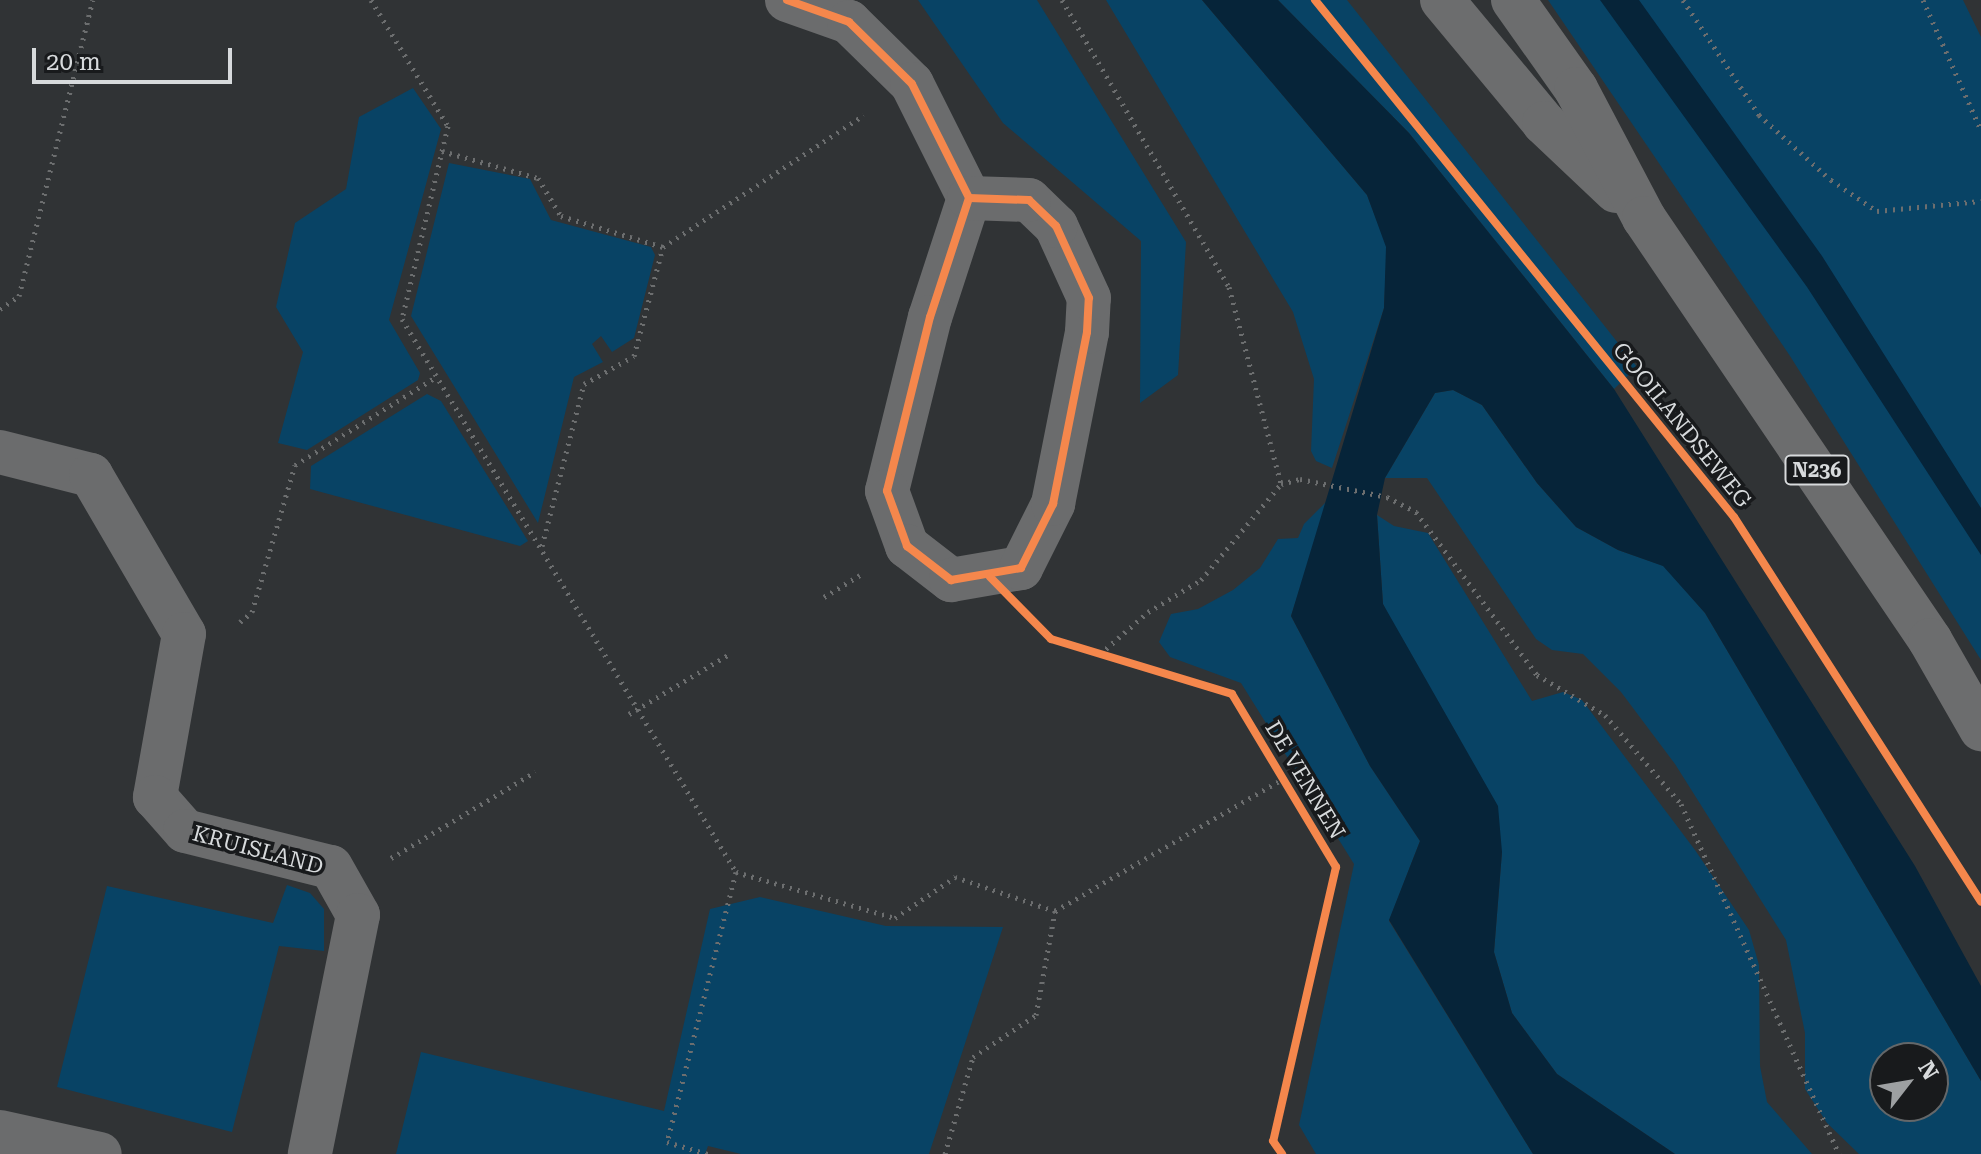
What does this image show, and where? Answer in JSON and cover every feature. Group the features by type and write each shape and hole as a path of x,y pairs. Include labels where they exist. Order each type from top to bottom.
{"main road":[{"name":"N236","path":"1442,0 1544,123 1644,218"},
{"name":"N236","path":"1513,0 1576,89 1644,218 1922,628 1981,729"}],"street":[{"path":"787,0 849,22 912,84 969,198 930,317 887,491 907,546 951,580 1021,568 1053,504 1088,321 1089,298 1056,226 1029,200 969,198"},
{"name":"KRUISLAND","path":"0,452 91,475 184,634 155,797 185,831 331,867 358,915 310,1154"},
{"path":"0,1132 78,1152"}],"path":[{"path":"0,309 19,296 93,0"},
{"path":"371,0 448,126 402,319 542,546 632,712 736,872 895,918 955,877 1055,911 1283,779"},
{"path":"1062,0 1229,287 1281,484"},
{"path":"1683,0 1759,115 1854,196 1877,211 1981,201"},
{"path":"1923,0 1981,130"},
{"path":"542,546 584,384 634,356 663,247 912,84"},
{"path":"442,151 538,178 561,216 663,247"},
{"path":"178,672 252,612 295,465 436,377"},
{"path":"1100,654 1148,612 1201,580 1281,484 1300,479 1387,497 1416,512 1537,675 1605,715 1681,804 1839,1154"},
{"path":"1088,650 1115,658"},
{"path":"632,712 728,655"},
{"path":"342,887 535,772"},
{"path":"708,1154 667,1142 736,872"},
{"path":"945,1154 973,1057 1036,1015 1055,911"}],"shaded area":[{"path":"918,0 1037,0 1186,242 1178,375 1140,403 1141,241 1003,123"},
{"path":"1106,0 1202,0 1367,195 1387,247 1384,308 1332,468 1316,461 1311,451 1314,379 1293,312"},
{"path":"1202,0 1278,0 1409,133 1614,389 1915,866 1981,986 1981,1081 1705,613 1663,566 1618,550 1576,527 1537,483 1482,405 1453,390 1435,393 1385,478 1377,515 1383,604 1498,806 1502,852 1494,952 1512,1013 1557,1074 1675,1154 1533,1154 1389,920 1420,841 1370,766 1291,616 1384,308 1386,247 1367,195"},
{"path":"1278,0 1347,0 1637,367 1614,389 1409,133"},
{"path":"1548,0 1963,0 1981,37 1981,660 1790,356"},
{"path":"1600,0 1639,0 1822,256 1981,508 1981,555 1807,287"},
{"path":"413,88 441,129 389,320 420,373 418,380 307,450 278,443 303,352 276,307 295,223 346,189 359,117"},
{"path":"449,163 530,179 551,220 651,247 655,255 634,338 612,352 601,336 592,344 603,362 574,377 538,523 411,316"},
{"path":"1453,390 1482,405 1537,483 1576,527 1618,550 1664,566 1705,613 1981,1081 1981,1154 1859,1154 1827,1123 1805,1089 1805,1033 1786,940 1675,764 1621,692 1583,654 1552,650 1536,639 1427,478 1385,478 1435,393"},
{"path":"427,394 441,401 528,541 520,546 310,489 311,466"},
{"path":"1329,499 1291,616 1370,766 1420,841 1389,921 1533,1154 1316,1154 1299,1125 1354,864 1241,683 1170,657 1159,642 1171,614 1198,609 1233,590 1260,568 1278,539 1298,538 1304,524"},
{"path":"1377,515 1394,526 1428,533 1532,701 1563,692 1582,700 1695,850 1749,930 1759,965 1760,1066 1767,1102 1812,1154 1675,1154 1557,1074 1512,1013 1494,952 1502,852 1383,604"},
{"path":"287,885 310,893 324,909 324,951 279,946 232,1132 57,1087 107,886 273,923"},
{"path":"760,897 886,926 1003,927 929,1154 741,1154 708,1146 705,1154 396,1154 421,1052 664,1111 710,909"}],"cycle path":[{"path":"787,0 849,22 912,84 969,198 930,317 887,491 907,546 951,580 1021,568 1053,504 1087,332 1089,298 1056,226 1029,200 969,198"},
{"name":"GOOILANDSEWEG","path":"1315,0 1734,517 1981,902"},
{"name":"DE VENNEN","path":"990,577 1051,639 1232,694 1336,867 1273,1141 1282,1154"}]}
